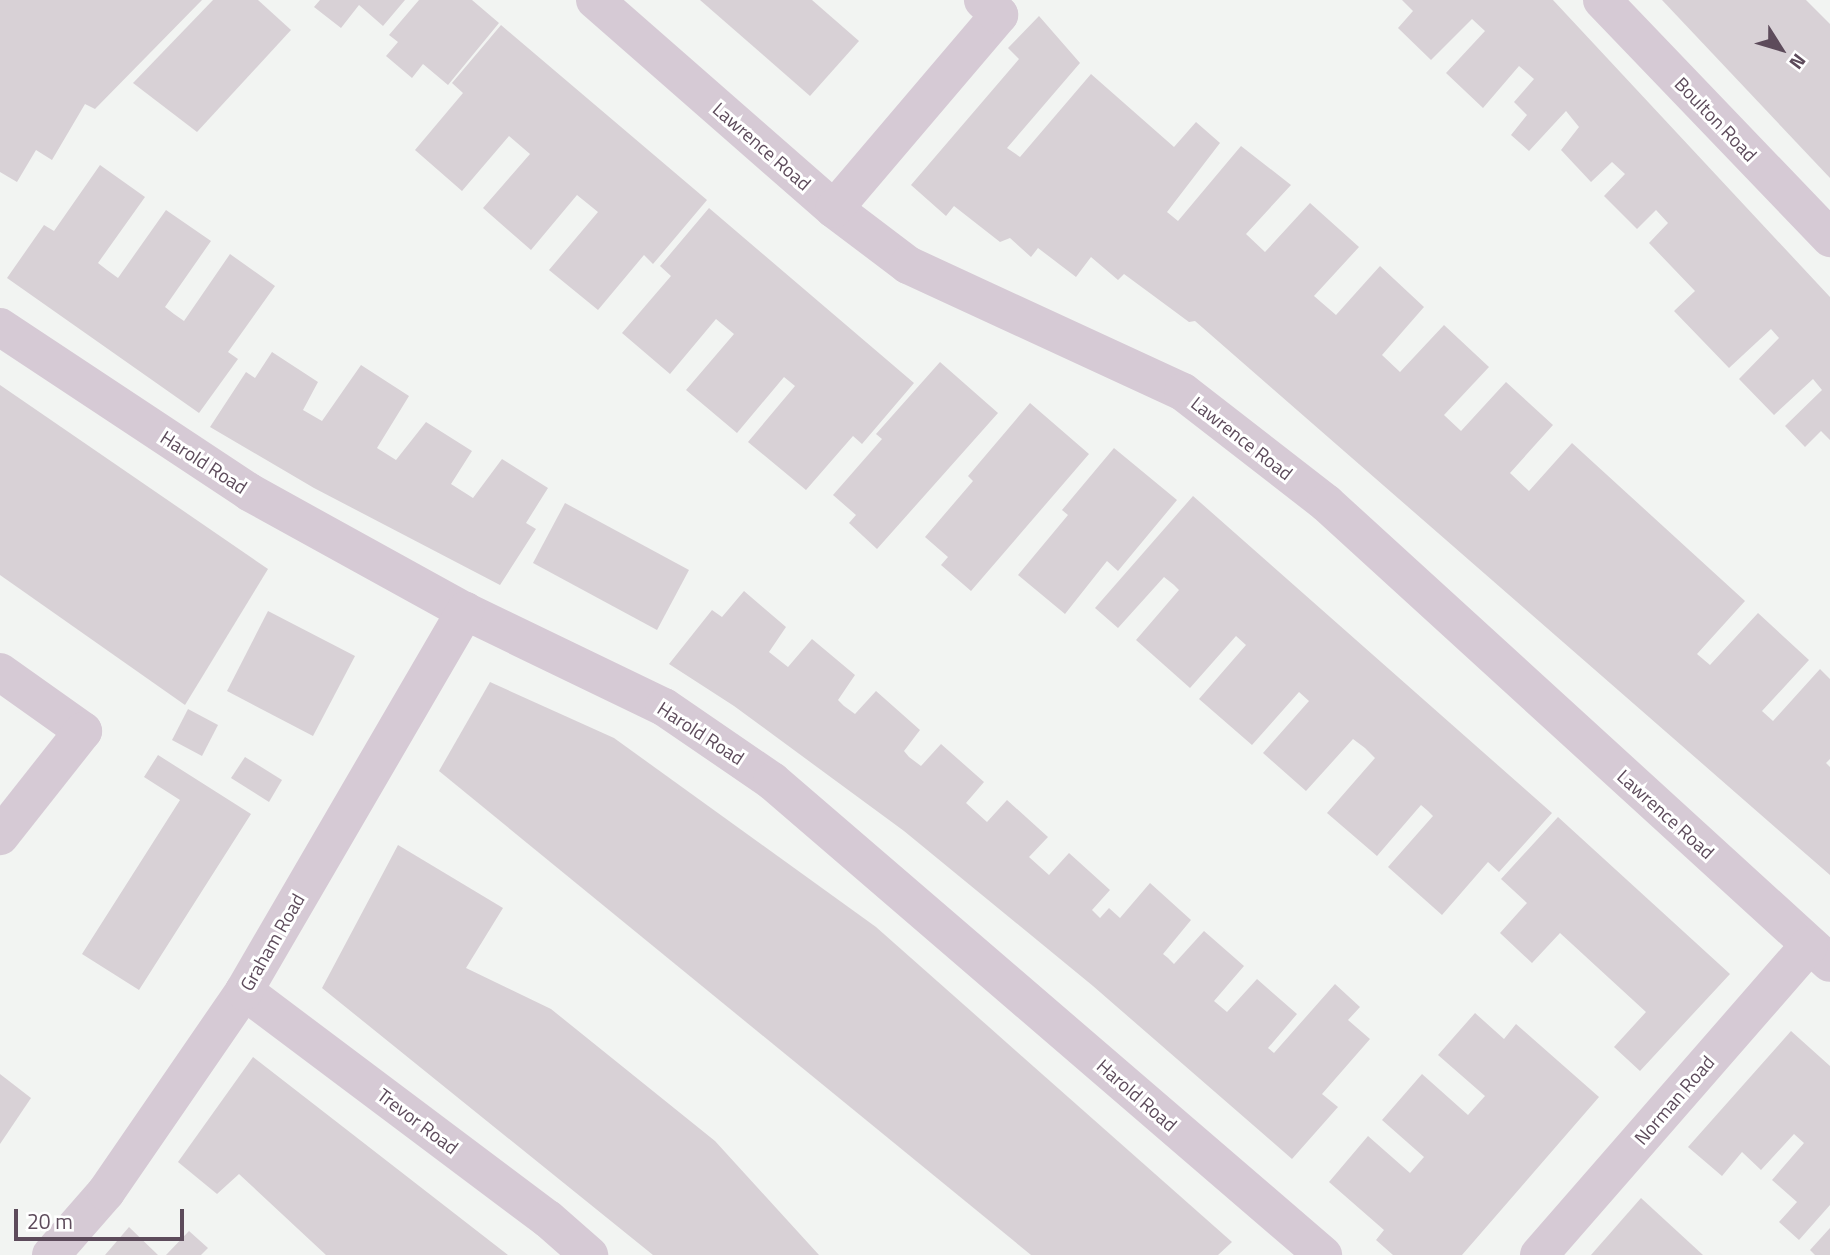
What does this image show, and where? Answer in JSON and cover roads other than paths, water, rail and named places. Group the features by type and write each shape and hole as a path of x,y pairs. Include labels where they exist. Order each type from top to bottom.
{"street":[{"name":"Lawrence Road","path":"595,0 834,209 908,265 1183,392 1326,503 1820,954"},
{"path":"834,209 999,15 983,0"},
{"name":"Boulton Road","path":"1602,0 1830,238"},
{"name":"Harold Road","path":"0,327 249,492 465,611 664,707 772,780 1322,1255"},
{"name":"Graham Road","path":"51,1255 106,1192 244,991 465,611"},
{"path":"0,672 82,731 0,836"},
{"name":"Norman Road","path":"1539,1255 1820,954"},
{"name":"Trevor Road","path":"244,991 548,1219 589,1255"}]}
